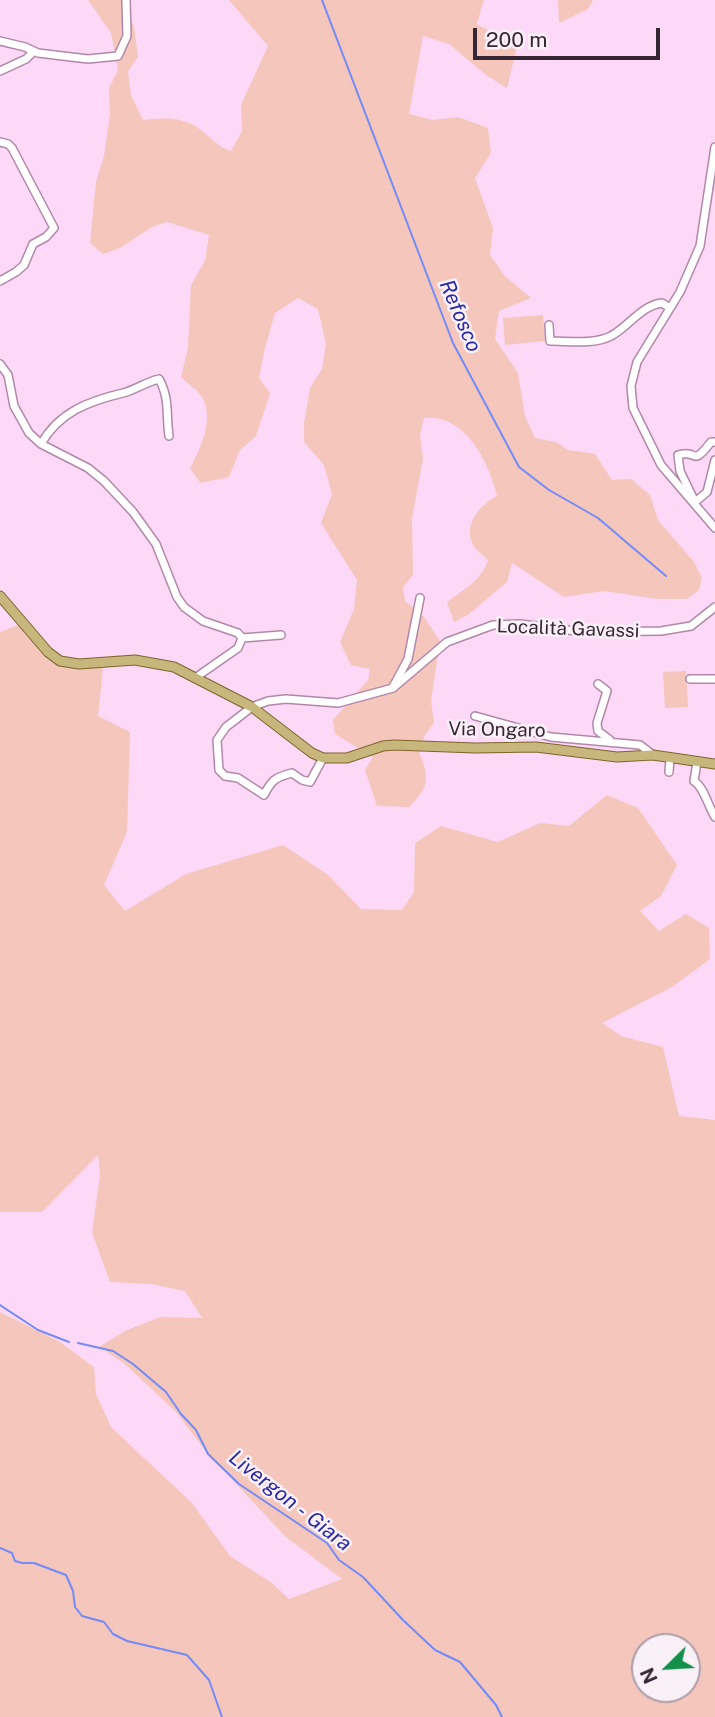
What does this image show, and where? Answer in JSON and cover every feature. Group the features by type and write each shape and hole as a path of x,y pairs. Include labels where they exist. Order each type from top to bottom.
{"main road":[{"path":"0,596 48,652 60,661 79,664 148,660 174,667 252,708 323,758"},
{"name":"Via Ongaro","path":"323,758 346,758 394,745 536,747 617,757 653,755 715,764"}],"street":[{"path":"0,41 26,47 32,52 88,60 118,56 127,36 126,0"},
{"path":"0,71 26,59 32,52"},
{"path":"0,142 12,148 54,228 46,237 33,244 23,265 16,272 0,281"},
{"path":"715,147 700,246 690,272 637,362 631,399 646,439 661,466 715,528"},
{"path":"549,325 550,341 595,341 613,335 653,305 662,303 670,308"},
{"path":"0,364 8,374 14,406 29,433 41,444 88,468 104,481 138,518 156,544 177,597 184,607 203,621 242,638"},
{"path":"41,444 49,431 65,415 108,396 125,393 159,379 168,399 169,436"},
{"path":"695,502 680,471 677,458 679,453 698,457 711,442 715,442"},
{"path":"695,502 711,492 715,460"},
{"path":"393,688 408,659 420,598"},
{"name":"Località Gavassi","path":"252,708 268,701 286,699 338,704 393,688 447,642 493,625 520,624 584,632 661,631 691,626 715,607"},
{"path":"242,638 281,635"},
{"path":"195,678 238,648 242,638"},
{"path":"690,679 715,679"},
{"path":"598,684 607,691 597,723 598,731 604,738 614,742"},
{"path":"252,708 219,736 219,771 238,778 264,795 271,781 277,776 292,774 310,782 323,758"},
{"path":"475,716 551,737 640,746 653,755"},
{"path":"669,772 670,758"},
{"path":"697,762 694,780 700,784 715,817"}],"shaded area":[{"path":"88,0 121,0 134,26 138,57 128,71 131,95 143,120 164,118 185,121 231,151 242,131 241,105 268,46 229,0 484,0 477,24 517,47 507,88 486,75 449,44 423,36 409,114 433,120 458,117 488,128 491,153 475,178 493,228 490,255 505,276 531,298 499,311 495,339 518,373 525,416 535,438 556,442 568,450 595,454 612,480 631,479 650,495 658,520 694,562 702,578 699,590 687,599 657,599 604,591 564,597 512,563 507,582 469,614 454,622 447,602 477,579 488,560 475,548 471,540 471,525 478,511 497,496 488,469 473,442 452,423 424,418 420,435 423,459 412,518 413,575 403,587 405,601 424,617 440,641 431,701 434,723 425,735 419,752 426,782 421,794 409,807 377,806 365,770 373,757 335,734 333,720 368,680 370,669 351,665 340,642 354,609 357,580 321,523 332,494 324,465 304,442 310,388 322,369 326,344 318,309 298,298 275,313 259,378 270,393 256,436 240,450 229,477 201,483 190,469 205,434 206,406 200,394 181,377 188,348 191,285 205,261 209,235 167,222 152,227 120,248 103,254 90,243 96,182 104,156 110,114 109,88 118,70 111,33"},
{"path":"558,0 593,0 588,9 559,23"},
{"path":"543,315 545,341 505,345 503,318"},
{"path":"26,622 44,643 59,654 76,659 104,658 98,716 130,732 127,832 104,885 125,911 186,874 283,845 328,875 361,909 402,910 414,892 415,843 441,826 498,842 540,823 569,826 607,795 638,808 677,865 661,896 640,911 659,931 686,914 709,928 710,959 672,987 602,1023 621,1036 663,1047 679,1116 715,1120 715,1717 0,1717 0,1312 60,1342 94,1367 96,1394 111,1427 192,1503 230,1556 272,1583 289,1599 342,1579 286,1537 208,1454 176,1412 125,1364 99,1347 125,1331 160,1317 202,1318 185,1291 151,1284 110,1282 92,1233 100,1175 98,1155 42,1212 0,1212 0,632"},
{"path":"686,671 688,707 665,708 663,672"}],"waterway":[{"name":"Refosco","path":"322,0 453,343 519,467 549,490 598,518 666,576"},
{"name":"Livergon - Giara","path":"0,1305 38,1330 69,1342"},
{"name":"Livergon - Giara","path":"78,1343 113,1351 166,1392 196,1430 208,1454 239,1484 327,1543 339,1560 363,1577 435,1650 460,1662 496,1705 502,1717"},
{"path":"0,1548 12,1553 15,1561 34,1563 66,1575 73,1591 75,1607 82,1616 104,1622 113,1634 127,1641 187,1655 209,1680 222,1717"}]}
